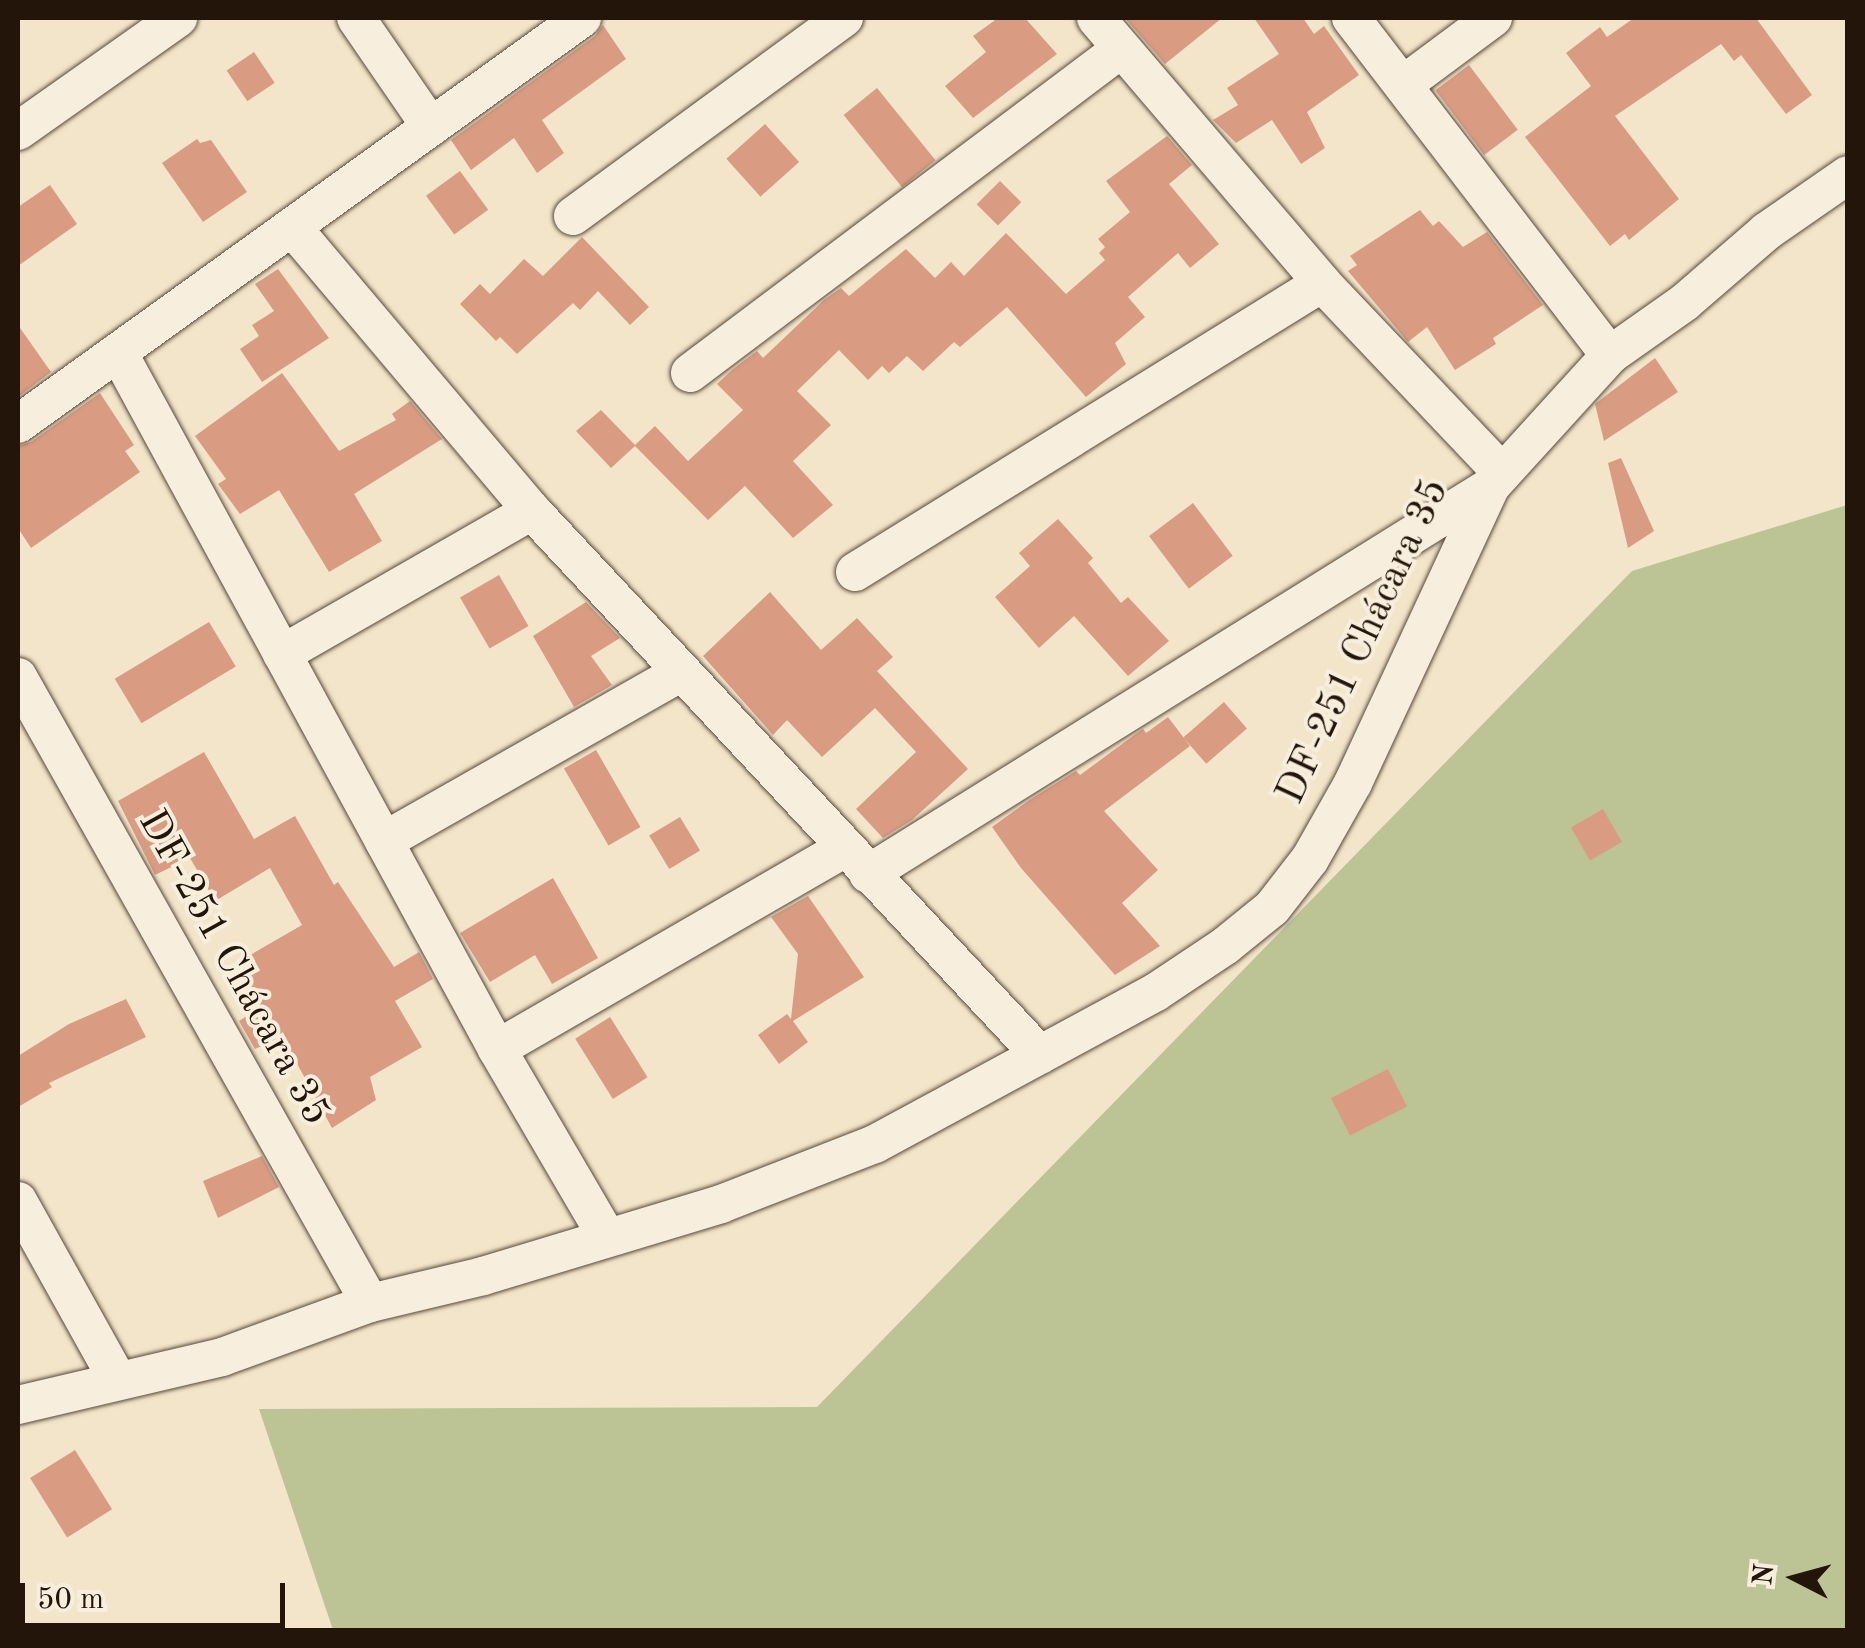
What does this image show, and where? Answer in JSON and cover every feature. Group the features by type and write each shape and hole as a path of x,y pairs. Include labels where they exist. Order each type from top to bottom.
{"street":[{"path":"18,131 178,18"},
{"path":"356,18 431,128"},
{"path":"18,424 582,18"},
{"path":"573,216 844,18"},
{"path":"1096,18 1322,283 1497,479 1610,355 1685,302 1767,232 1848,175"},
{"path":"1351,18 1610,355"},
{"path":"1404,84 1493,18"},
{"path":"690,373 1121,49"},
{"path":"292,226 532,511 1040,1055"},
{"path":"854,572 1322,283"},
{"path":"118,352 497,1050 606,1237"},
{"name":"DF-251 Chácara 35","path":"497,1050 856,862 1497,479"},
{"name":"DF-251 Chácara 35","path":"18,1405 222,1357 370,1304 483,1276 720,1204 875,1144 1156,992 1225,946 1272,908 1310,859 1352,783 1497,479"},
{"path":"282,654 532,511"},
{"path":"384,842 681,672"},
{"name":"DF-251 Chácara 35","path":"18,676 370,1304"},
{"path":"18,1201 118,1381"}],"green space":[{"path":"1847,505 1847,1630 333,1630 259,1409 817,1407 1632,571"}],"building":[{"path":"998,18 1025,18 1057,54 973,118 945,86 986,52 973,36"},
{"path":"1125,18 1222,18 1165,64"},
{"path":"1254,18 1303,18 1314,34 1324,26 1359,75 1307,112 1325,148 1301,164 1272,120 1236,143 1213,120 1238,105 1227,88 1279,54"},
{"path":"1634,18 1756,18 1812,95 1786,114 1741,55 1734,61 1721,44 1615,116 1679,199 1629,240 1625,234 1610,246 1525,137 1591,86 1566,53 1600,27 1607,37"},
{"path":"603,25 626,59 542,120 564,153 537,173 514,138 471,170 451,140 595,36"},
{"path":"254,52 275,83 247,101 227,70"},
{"path":"1469,65 1518,130 1484,155 1435,90"},
{"path":"877,88 936,160 902,187 844,115"},
{"path":"765,124 799,162 760,197 726,159"},
{"path":"1167,136 1192,165 1169,184 1219,244 1190,268 1178,253 1128,297 1145,317 1115,343 1126,364 1086,397 1007,307 960,347 954,342 923,371 907,356 889,373 882,366 868,380 839,350 797,391 831,425 793,461 833,505 793,538 745,486 708,520 635,446 611,468 576,431 601,410 635,445 655,426 688,461 743,410 717,384 757,351 763,358 824,300 841,288 849,296 906,249 935,278 951,262 964,276 1006,233 1066,294 1105,260 1099,253 1105,247 1098,239 1130,212 1106,181"},
{"path":"197,139 200,143 211,140 247,192 203,222 162,163"},
{"path":"460,171 488,210 454,235 426,196"},
{"path":"1000,181 1021,202 998,226 977,204"},
{"path":"50,185 77,224 18,266 18,207"},
{"path":"1420,210 1433,226 1439,221 1463,247 1487,232 1543,305 1493,338 1496,344 1455,370 1427,327 1408,342 1348,271 1357,265 1350,256"},
{"path":"582,237 649,307 630,325 598,291 580,310 573,303 517,354 500,337 496,341 460,304 480,284 490,294 524,259 543,276"},
{"path":"278,269 329,338 262,382 240,349 259,336 252,325 274,311 255,284"},
{"path":"18,325 51,372 18,397"},
{"path":"1655,358 1678,392 1604,441 1595,404"},
{"path":"282,373 339,451 396,420 392,414 410,401 442,439 354,494 382,541 329,572 279,490 240,514 218,484 226,479 195,436"},
{"path":"100,393 134,445 125,451 140,472 31,548 18,528 18,446 31,442"},
{"path":"1621,458 1654,531 1628,548 1608,463"},
{"path":"1193,503 1233,556 1189,589 1149,536"},
{"path":"1058,519 1093,558 1088,563 1121,603 1128,597 1169,641 1128,676 1074,616 1039,648 995,597 1030,566 1019,553"},
{"path":"499,575 528,626 490,649 460,598"},
{"path":"770,592 821,650 857,618 893,657 877,671 968,769 912,820 883,838 856,809 916,752 875,708 822,757 787,720 773,735 703,656"},
{"path":"586,602 620,638 591,656 612,685 574,707 533,636"},
{"path":"209,622 236,667 141,723 115,679"},
{"path":"1224,702 1247,728 1206,764 1183,737"},
{"path":"1168,717 1190,746 1104,811 1158,870 1122,903 1160,946 1115,975 1021,868 992,827 1076,771 1080,775 1143,729 1146,733"},
{"path":"596,750 640,827 608,846 564,768"},
{"path":"204,752 254,839 295,816 334,885 338,882 394,967 419,952 433,979 395,1001 422,1047 370,1077 376,1100 332,1128 282,1036 255,1049 239,1021 255,1011 233,965 302,925 270,868 215,901 190,858 155,875 118,801"},
{"path":"1603,809 1622,842 1590,860 1571,827"},
{"path":"680,817 700,850 669,869 649,836"},
{"path":"553,878 598,958 552,984 535,955 490,982 460,933"},
{"path":"808,896 864,977 793,1021 808,1042 779,1064 758,1035 787,1014 791,1019 798,954 771,917"},
{"path":"126,999 146,1037 49,1083 52,1087 18,1107 18,1056 69,1024"},
{"path":"610,1017 648,1077 613,1099 575,1039"},
{"path":"1388,1069 1407,1106 1350,1135 1331,1098"},
{"path":"262,1156 279,1187 218,1218 203,1181"},
{"path":"75,1450 112,1509 67,1537 30,1478"}]}
